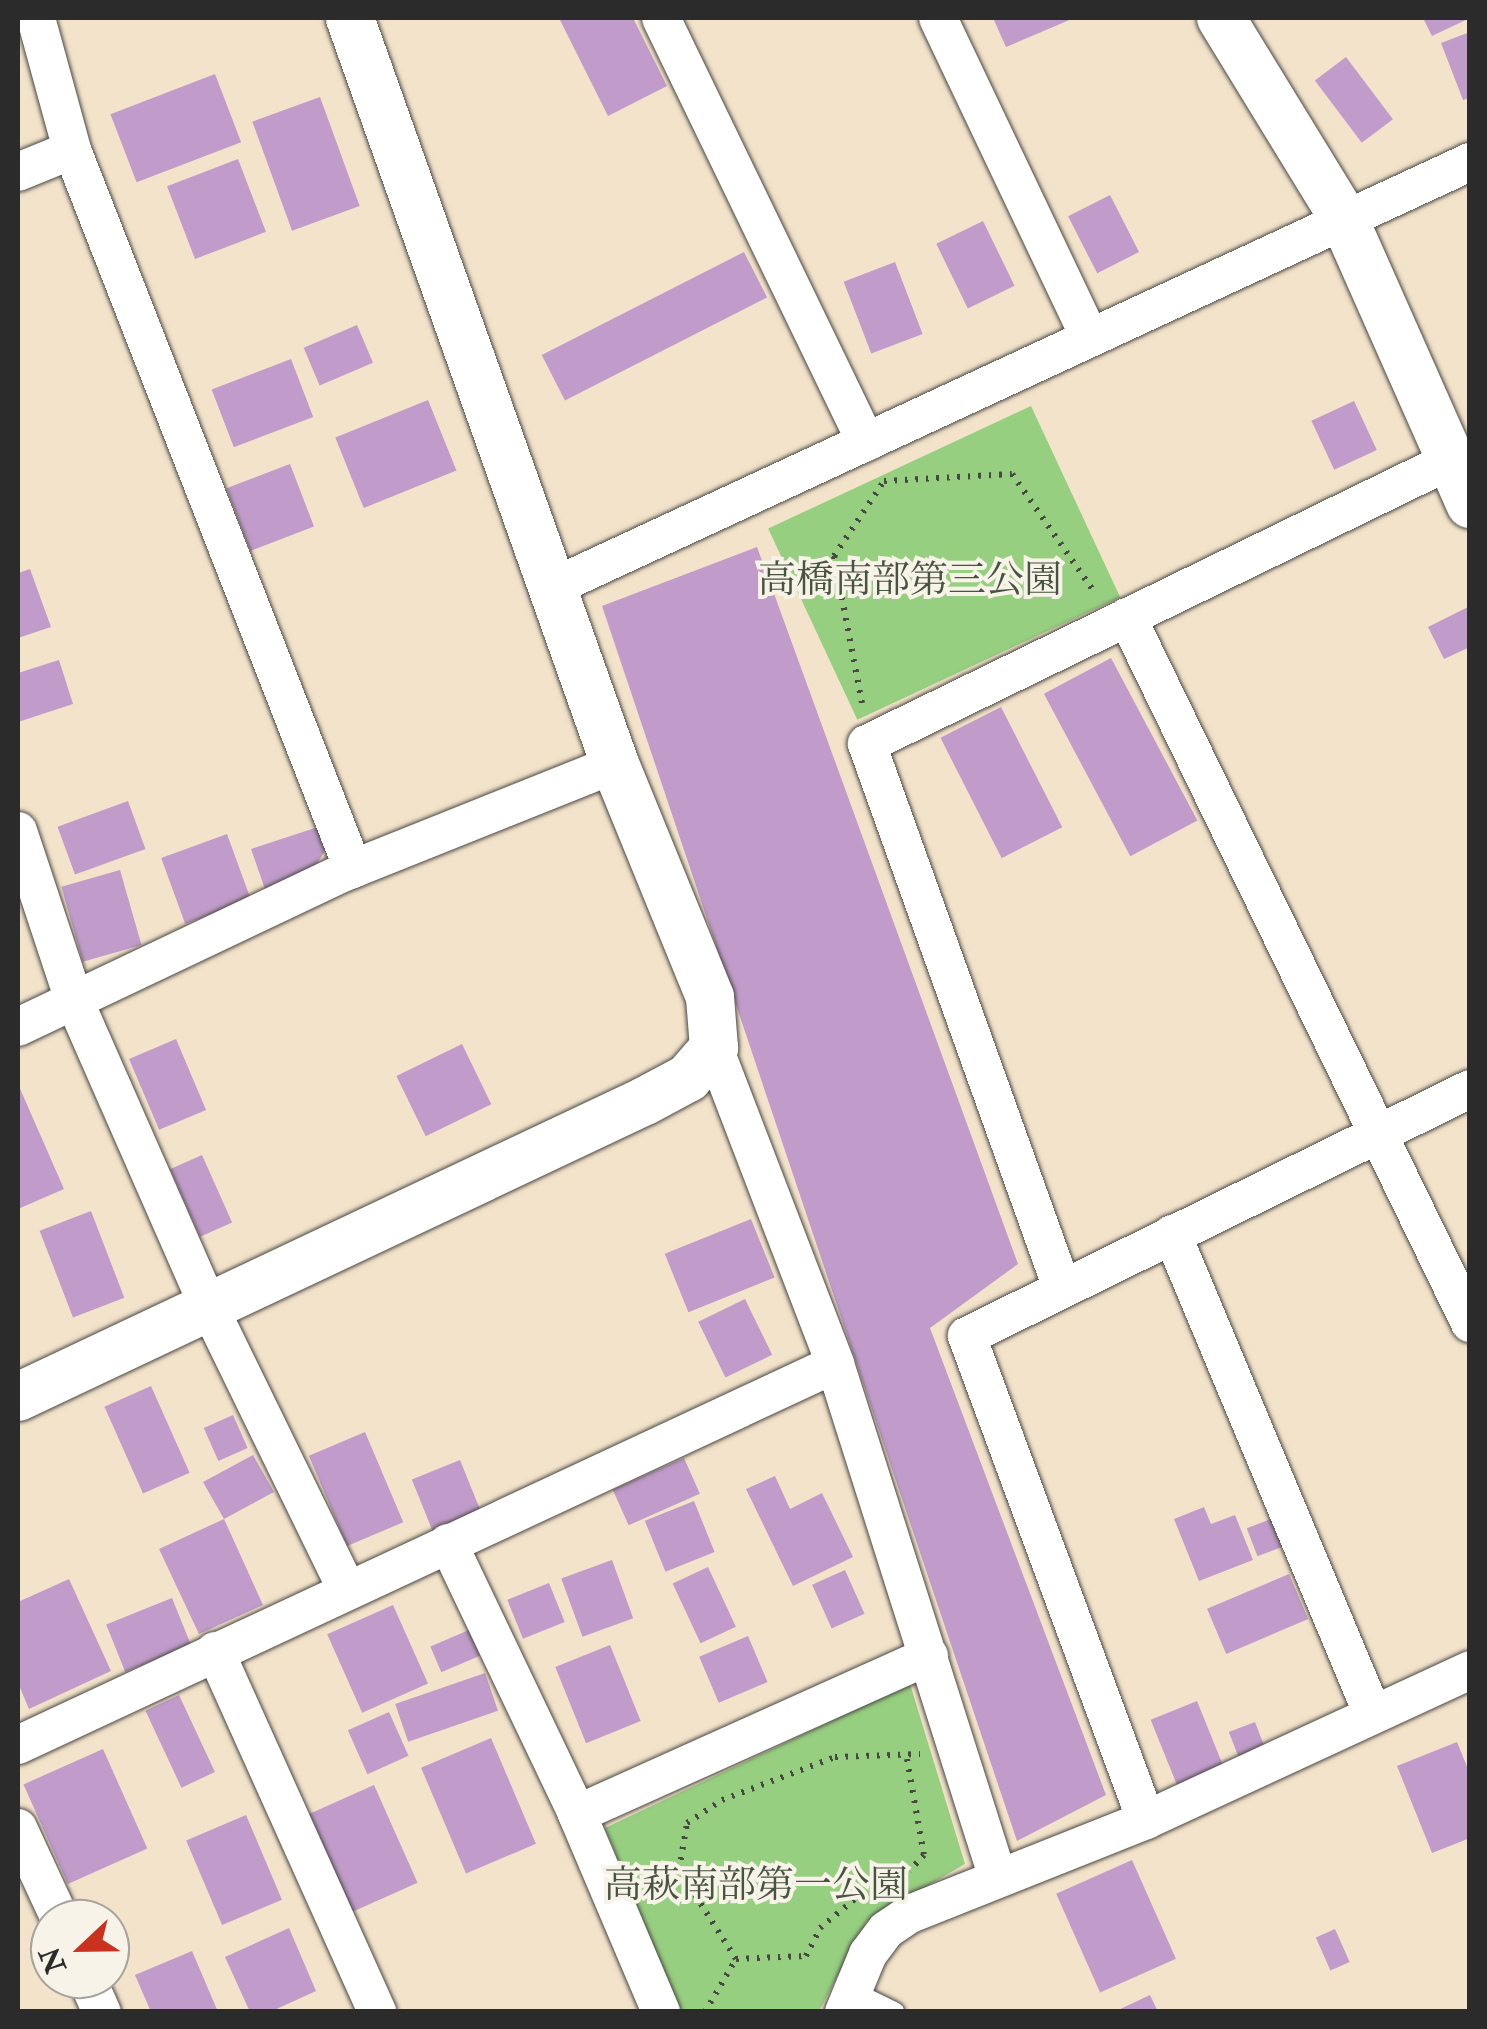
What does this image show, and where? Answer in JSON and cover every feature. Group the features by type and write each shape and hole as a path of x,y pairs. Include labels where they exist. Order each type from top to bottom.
{"street":[{"path":"36,18 72,150 353,869"},
{"path":"350,18 616,764 710,997 714,1048 835,1364 998,1878"},
{"path":"661,18 866,442"},
{"path":"938,18 1090,338"},
{"path":"1221,18 1344,219 1448,462 1470,504"},
{"path":"18,172 72,150"},
{"path":"553,587 1470,162"},
{"path":"1062,1288 867,744 1448,462"},
{"path":"1121,620 1470,1323"},
{"path":"18,1027 353,869 616,764"},
{"path":"18,831 74,1000 209,1307 346,1590"},
{"path":"18,1397 645,1101 688,1078 714,1048"},
{"path":"1146,1820 966,1336 1470,1089"},
{"path":"1172,1234 1371,1710"},
{"path":"18,1744 835,1364"},
{"path":"448,1542 577,1814 661,2012"},
{"path":"215,1651 377,2012"},
{"path":"577,1814 929,1656"},
{"path":"849,2002 886,1930 998,1878 1146,1820 1371,1710 1470,1670"},
{"path":"18,1828 51,1899"}],"lane":[{"path":"849,2002 894,2012"}],"path":[{"path":"864,709 834,556 884,482 1012,474 1121,620"},
{"path":"736,1959 679,1870 688,1823 722,1800 835,1757 907,1759 930,1750"},
{"path":"905,1874 924,1854 907,1759"},
{"path":"736,1959 806,1956 841,1906 874,1885"},
{"path":"705,2012 736,1959"}],"green space":[{"name":"高橋南部第三公園","path":"1031,406 1120,597 857,720 768,529"},
{"name":"高萩南部第一公園","path":"910,1684 965,1864 867,1921 819,2011 680,2011 605,1828"}],"building":[{"path":"559,18 633,18 667,86 608,116"},
{"path":"993,18 1074,18 1006,47"},
{"path":"1423,18 1470,18 1432,36"},
{"path":"1470,32 1470,98 1463,100 1441,43"},
{"path":"1346,57 1393,119 1362,143 1315,80"},
{"path":"215,74 241,142 137,182 110,114"},
{"path":"320,97 360,206 292,231 252,122"},
{"path":"238,159 266,232 195,259 167,186"},
{"path":"1110,195 1139,252 1097,273 1068,216"},
{"path":"983,221 1015,286 968,309 936,244"},
{"path":"744,252 767,297 565,400 542,355"},
{"path":"895,262 923,334 871,354 844,282"},
{"path":"357,325 373,363 320,385 304,348"},
{"path":"291,359 313,417 234,447 212,389"},
{"path":"428,400 456,470 364,508 335,437"},
{"path":"1354,401 1377,450 1334,470 1311,421"},
{"path":"290,464 314,527 251,551 227,488"},
{"path":"757,547 1018,1264 930,1328 1106,1795 1017,1841 602,606"},
{"path":"30,569 51,627 18,638 18,573"},
{"path":"1470,606 1470,647 1444,659 1428,627"},
{"path":"1111,658 1197,820 1130,856 1044,694"},
{"path":"59,660 73,704 18,722 18,673"},
{"path":"1001,707 1062,827 1002,858 940,738"},
{"path":"128,801 145,849 75,875 58,827"},
{"path":"318,827 326,849 308,878 266,892 251,849"},
{"path":"227,834 251,900 185,924 161,858"},
{"path":"120,870 141,945 83,962 61,887"},
{"path":"176,1039 206,1110 159,1130 129,1059"},
{"path":"462,1044 491,1104 426,1136 396,1076"},
{"path":"18,1084 64,1189 18,1209"},
{"path":"202,1155 232,1223 200,1237 170,1169"},
{"path":"91,1211 124,1298 73,1318 40,1231"},
{"path":"751,1219 775,1277 688,1312 665,1254"},
{"path":"745,1299 772,1355 725,1378 698,1322"},
{"path":"151,1386 190,1473 143,1494 104,1407"},
{"path":"233,1415 248,1448 218,1461 204,1428"},
{"path":"365,1432 403,1522 347,1546 309,1456"},
{"path":"253,1455 274,1492 224,1519 203,1482"},
{"path":"684,1458 700,1494 629,1525 613,1490"},
{"path":"460,1460 481,1513 433,1532 412,1479"},
{"path":"775,1476 790,1509 822,1493 853,1557 793,1586 746,1489"},
{"path":"694,1501 715,1552 665,1572 645,1521"},
{"path":"1204,1507 1211,1524 1235,1515 1253,1560 1199,1581 1174,1519"},
{"path":"224,1519 263,1605 199,1634 159,1549"},
{"path":"1271,1519 1282,1547 1257,1556 1247,1528"},
{"path":"612,1560 633,1618 582,1637 561,1578"},
{"path":"708,1567 736,1627 701,1643 673,1583"},
{"path":"845,1570 865,1614 832,1628 812,1585"},
{"path":"1289,1574 1308,1619 1226,1654 1207,1609"},
{"path":"69,1579 111,1671 29,1709 18,1683 18,1602"},
{"path":"549,1583 565,1622 523,1639 507,1600"},
{"path":"172,1598 191,1645 125,1672 106,1625"},
{"path":"393,1605 428,1684 362,1713 327,1634"},
{"path":"469,1630 480,1656 441,1672 430,1646"},
{"path":"748,1636 768,1682 719,1703 699,1657"},
{"path":"610,1645 641,1721 586,1743 555,1667"},
{"path":"485,1673 498,1711 408,1742 395,1704"},
{"path":"179,1695 215,1772 181,1788 145,1711"},
{"path":"1197,1701 1223,1766 1177,1785 1151,1720"},
{"path":"389,1712 409,1756 367,1774 348,1730"},
{"path":"1255,1722 1267,1754 1241,1764 1229,1732"},
{"path":"491,1738 536,1844 466,1874 421,1768"},
{"path":"1457,1742 1470,1774 1470,1838 1432,1853 1397,1766"},
{"path":"103,1749 147,1849 68,1884 24,1784"},
{"path":"374,1785 418,1883 353,1912 309,1814"},
{"path":"246,1815 282,1900 222,1925 186,1840"},
{"path":"1132,1860 1176,1959 1100,1992 1056,1894"},
{"path":"289,1928 316,1991 270,2012 250,2012 225,1957"},
{"path":"1335,1929 1350,1962 1330,1970 1316,1938"},
{"path":"192,1951 218,2012 151,2012 135,1975"},
{"path":"1150,1995 1158,2012 1114,2012"}]}
